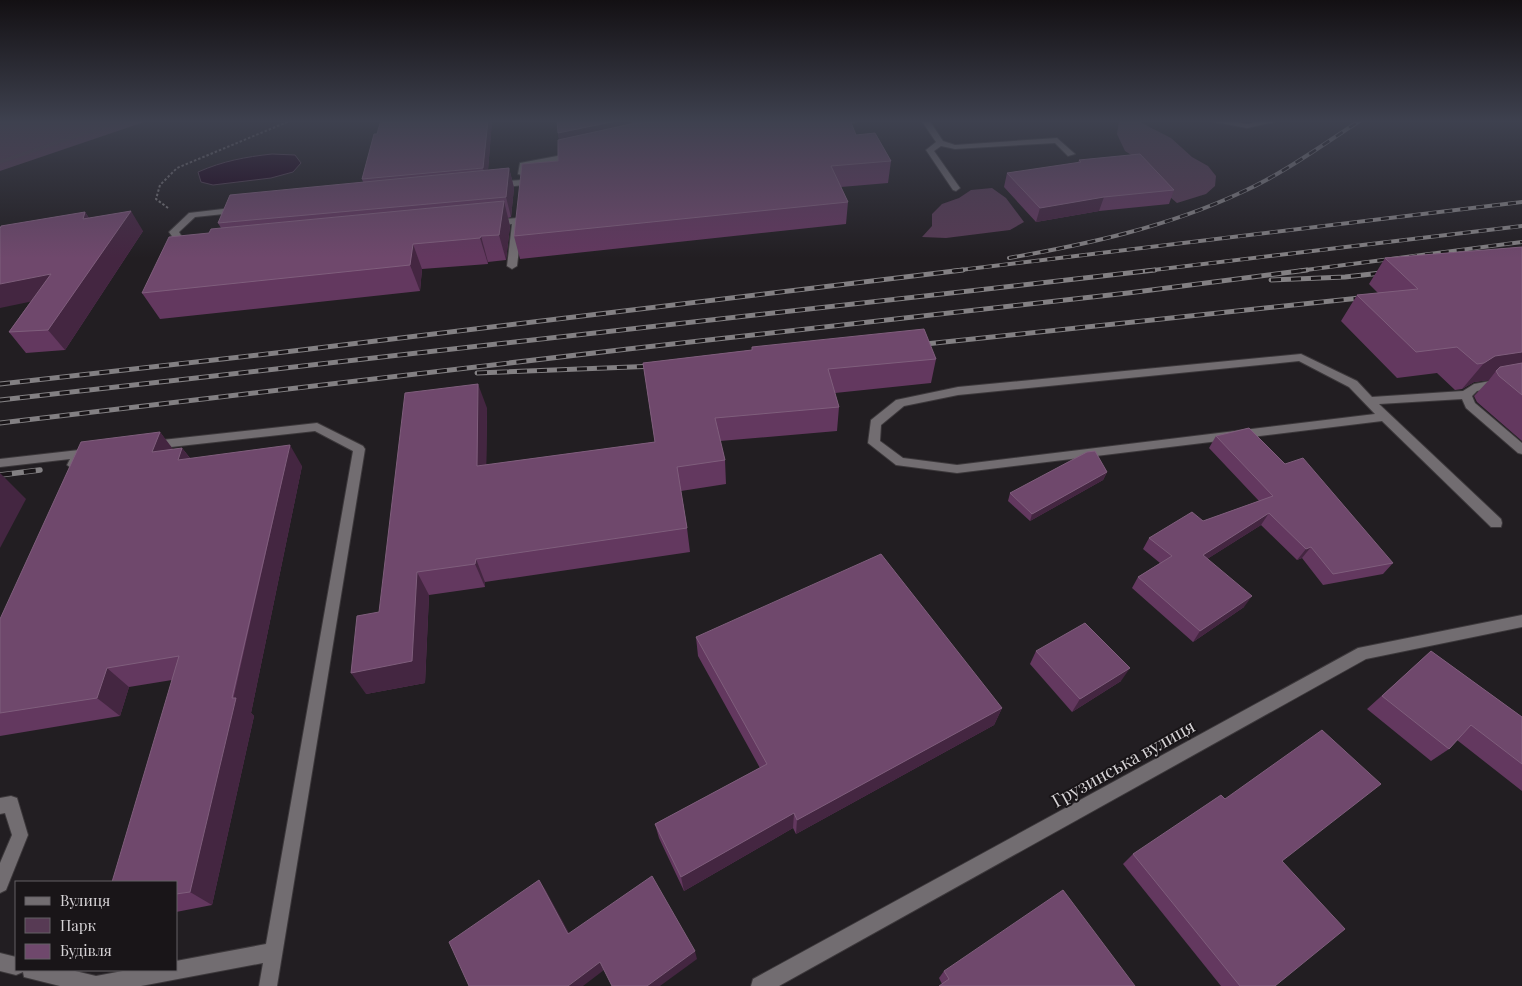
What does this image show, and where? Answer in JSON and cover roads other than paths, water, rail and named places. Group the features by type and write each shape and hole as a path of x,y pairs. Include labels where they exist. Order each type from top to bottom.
{"street":[{"path":"483,186 521,187 523,166"},
{"path":"941,166 956,188"},
{"path":"201,249 182,244 174,232 192,215 250,209"},
{"path":"478,225 518,216 512,266"},
{"path":"1384,417 957,469 900,462 874,443 875,424 900,403 948,393 1301,357 1353,384 1384,417 1496,523"},
{"path":"1369,401 1466,394 1474,388 1522,379"},
{"path":"1466,394 1470,405 1522,450"},
{"path":"138,447 317,427 359,449 268,986"},
{"path":"0,463 84,453 66,480"},
{"name":"Грузинська вулиця","path":"760,986 1363,653 1522,621"},
{"path":"0,806 11,804 20,834 0,884"},
{"path":"178,970 274,952"},
{"path":"0,962 15,966"},
{"path":"35,971 96,985 172,971"}],"railway":[{"path":"1009,258 1098,240 1184,216 1240,193 1290,166"},
{"path":"952,271 1522,202"},
{"path":"1145,271 1522,226"},
{"path":"1298,271 1522,242"},
{"path":"0,384 293,351 963,270"},
{"path":"0,400 1155,270"},
{"path":"0,423 628,349 1128,293 1307,270"},
{"path":"1271,280 1345,277 1390,272"},
{"path":"916,345 1369,297"},
{"path":"477,373 657,366"},
{"path":"0,475 40,470"}]}
